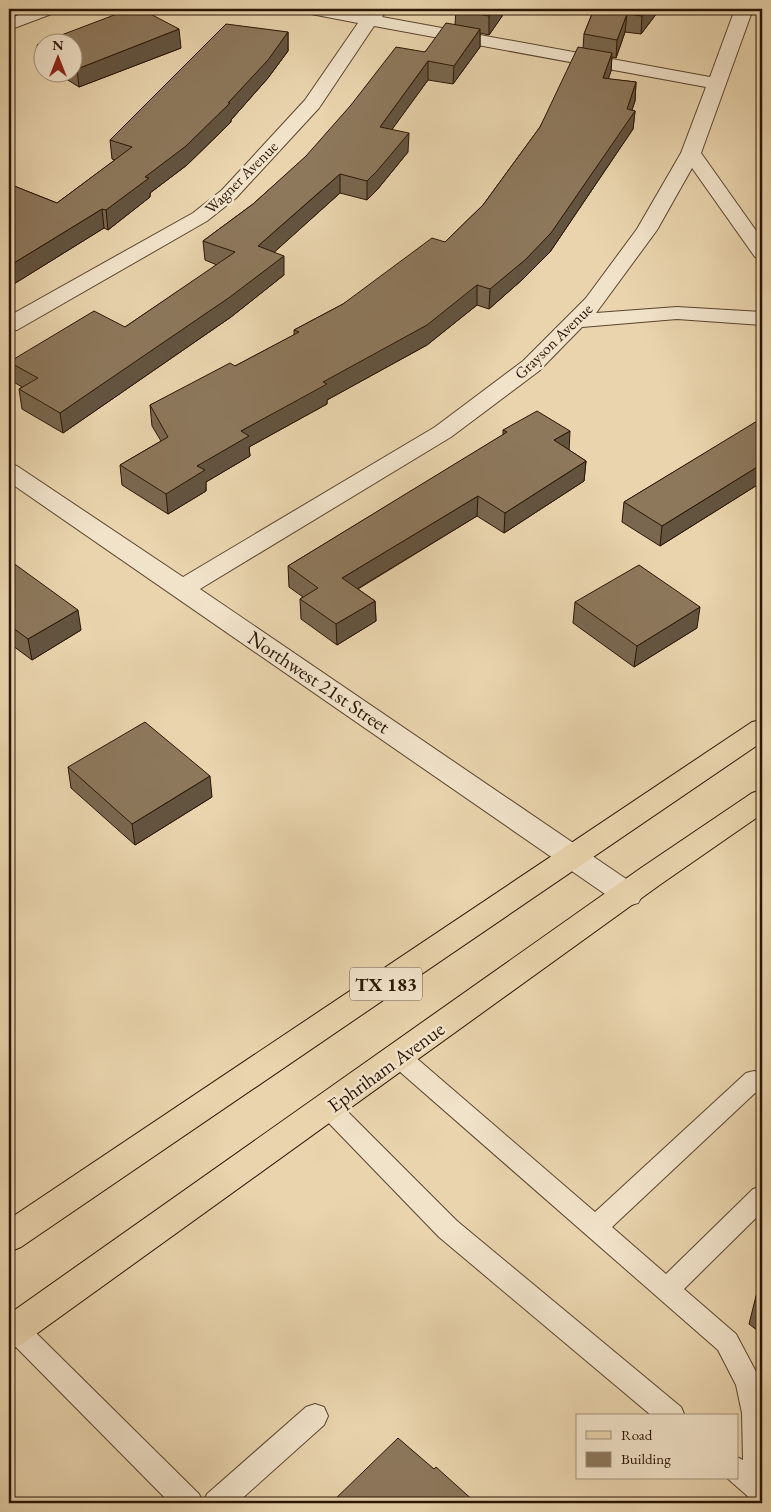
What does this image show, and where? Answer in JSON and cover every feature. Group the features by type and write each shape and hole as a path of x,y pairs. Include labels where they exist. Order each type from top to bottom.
{"main road":[{"name":"TX 183","path":"9,1237 575,857 762,729"},
{"name":"Ephriham Avenue","path":"12,1332 762,800"}],"street":[{"path":"9,25 48,9"},
{"path":"312,9 374,14 717,84"},
{"name":"Grayson Avenue","path":"182,590 443,432 530,366 594,303 647,230 691,153 744,9"},
{"name":"Wagner Avenue","path":"9,325 200,217 229,194 312,104 374,14"},
{"path":"691,153 762,253"},
{"path":"576,321 677,313 762,319"},
{"name":"Northwest 21st Street","path":"9,471 628,895"}],"lane":[{"path":"399,1057 596,1226 727,1342 749,1383 755,1413 760,1489"},
{"path":"596,1226 754,1080 762,1086"},
{"path":"329,1108 448,1229 670,1414"},
{"path":"668,1289 762,1196"},
{"path":"12,1332 189,1503"},
{"path":"217,1503 316,1416"},
{"path":"738,1471 760,1489"}],"building":[{"path":"130,9 141,9 179,29 82,67 82,32 69,32"},
{"path":"457,9 495,9 489,16"},
{"path":"594,9 648,9 642,16 627,14 617,40 584,34"},
{"path":"446,23 480,29 454,66 428,61 380,127 409,133 367,181 340,174 258,246 284,256 230,297 60,413 19,389 38,378 9,362 94,311 125,327 235,252 203,241 253,204 306,156 351,105 396,47 425,52"},
{"path":"226,24 288,32 268,60 228,103 230,103 186,146 145,177 149,178 106,210 102,209 9,266 9,184 57,203 132,147 110,140"},
{"path":"578,47 612,53 603,78 636,82 627,109 635,111 551,233 525,260 490,289 477,285 427,325 323,382 327,384 241,431 249,436 197,466 205,470 166,494 120,465 168,437 150,405 230,363 235,366 299,332 294,330 343,304 432,238 445,242 483,205 540,127"},
{"path":"537,411 570,431 554,440 586,461 505,513 478,496 342,578 375,601 336,624 300,599 318,588 288,566 507,432 503,430"},
{"path":"762,418 762,464 662,526 624,502"},
{"path":"9,560 78,610 28,639 9,625"},
{"path":"639,565 700,607 637,646 575,602"},
{"path":"145,722 210,776 132,824 68,767"},
{"path":"762,1287 762,1296 757,1292"},
{"path":"398,1438 434,1469 436,1467 476,1503 331,1503"}]}
